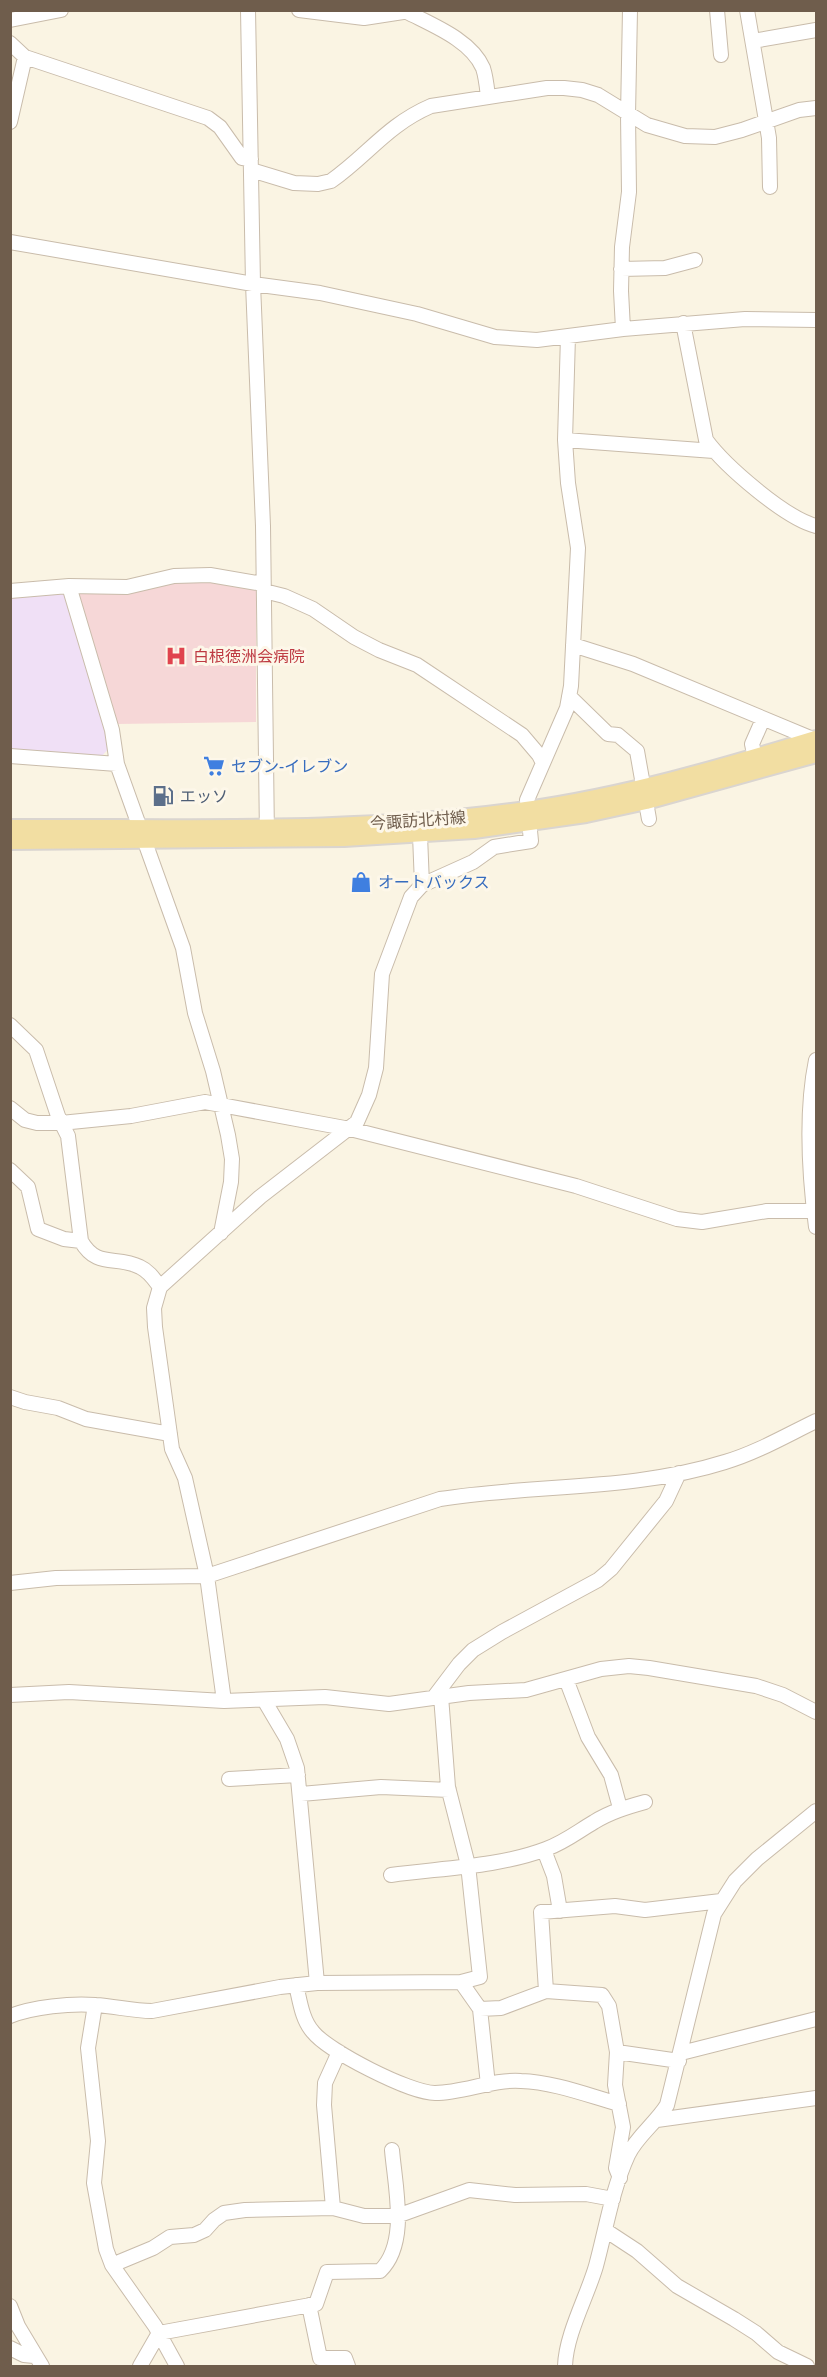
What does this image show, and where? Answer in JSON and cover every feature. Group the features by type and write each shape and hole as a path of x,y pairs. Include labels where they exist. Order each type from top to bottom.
{"main road":[{"name":"今諏訪北村線","path":"10,841 141,834 420,835 644,794 816,744"},
{"name":"今諏訪北村線","path":"644,794 755,758 816,744"},
{"name":"今諏訪北村線","path":"267,833 528,817"},
{"name":"今諏訪北村線","path":"10,828 141,834"}],"street":[{"path":"10,20 61,10"},
{"path":"248,10 267,833"},
{"path":"299,10 364,18 405,12 446,33 476,57 483,70 488,97"},
{"path":"623,329 621,269 629,192 630,10"},
{"path":"717,10 721,55"},
{"path":"747,10 767,121 770,187"},
{"path":"753,40 816,30"},
{"path":"10,43 25,57 208,118 220,127 242,158 294,183 331,181 343,173 395,125 431,106 547,88 582,90 598,95 647,125 685,136 715,137 799,110 816,108"},
{"path":"10,122 25,57"},
{"path":"10,242 253,284 320,293 365,302 495,337 537,340 683,323 745,319 816,320"},
{"path":"621,269 665,268 695,260"},
{"path":"683,323 706,440 714,451 771,500 784,510 816,526"},
{"path":"224,1701 207,1576 184,1478 172,1449 154,1308 160,1287 260,1197 357,1122 369,1095 376,1068 382,974 411,897 422,885 473,862 494,847 531,841 526,800 567,708 573,645 578,548 568,483 565,440 568,336"},
{"path":"565,440 714,451"},
{"path":"10,591 69,586 127,587 174,576 210,575 263,587 313,609 354,637 379,650 417,665 522,735 543,763"},
{"path":"69,586 112,730 117,764 183,948 195,1013 213,1071 232,1159 231,1182 221,1233"},
{"path":"573,645 633,664 816,744"},
{"path":"569,696 608,734 618,735 637,751 649,819"},
{"path":"755,758 752,744 763,719"},
{"path":"10,756 117,764"},
{"path":"420,835 422,885"},
{"path":"10,1025 36,1050 68,1136 81,1241 95,1258 134,1264 142,1268 160,1287"},
{"path":"816,1060 810,1114 811,1173 816,1227"},
{"path":"10,1108 25,1120 37,1123 62,1123 131,1116 205,1102 350,1129 576,1186 677,1219 702,1222 767,1211 815,1211"},
{"path":"10,1170 28,1187 38,1229 64,1239 81,1241"},
{"path":"10,1396 58,1408 86,1419 170,1434"},
{"path":"10,1583 56,1578 207,1576 440,1500 475,1494 618,1482 679,1473 725,1462 816,1421"},
{"path":"10,2016 35,2009 95,2005 131,2011 152,2011 316,1983 461,1982 480,1977 468,1864 449,1790 438,1697 459,1664 473,1650 598,1581 611,1569 666,1501 679,1473"},
{"path":"10,1695 69,1692 224,1701 326,1698 389,1704 438,1697 526,1690 601,1669 629,1666 756,1686 783,1695 816,1712"},
{"path":"566,1679 588,1737 611,1775 620,1808"},
{"path":"264,1700 287,1739 298,1775 316,1983"},
{"path":"228,1779 298,1775"},
{"path":"301,1794 381,1787 449,1790"},
{"path":"391,1875 504,1860 544,1850 571,1839 594,1822 620,1808 645,1802"},
{"path":"565,2367 573,2333 628,2154 667,2105 714,1914 735,1881 757,1859 816,1810"},
{"path":"544,1850 554,1876 560,1911"},
{"path":"546,1991 541,1912 615,1906 645,1910 721,1901"},
{"path":"461,1982 480,2009 488,2085"},
{"path":"296,1985 303,2013 311,2031 339,2052 391,2080 432,2093 521,2080 619,2104"},
{"path":"480,2009 501,2008 546,1991 602,1995 609,2006 617,2052 615,2085 623,2127 616,2168 620,2178"},
{"path":"95,2005 88,2048 98,2141 94,2183 106,2249 112,2265 159,2333 177,2367"},
{"path":"617,2052 680,2057 816,2019"},
{"path":"333,2208 324,2105 325,2083 339,2052"},
{"path":"657,2120 708,2111 816,2098"},
{"path":"621,2136 635,2145"},
{"path":"159,2333 316,2304 327,2272 380,2271 389,2262 396,2245 398,2231 392,2150"},
{"path":"112,2265 153,2248 170,2237 194,2235 205,2230 224,2213 245,2210 333,2208 364,2216 397,2216 469,2190 515,2195 586,2194 613,2199"},
{"path":"605,2230 637,2251 677,2286 734,2319 778,2352 807,2367"},
{"path":"309,2305 320,2358 345,2358 348,2367"},
{"path":"10,2306 38,2361"},
{"path":"140,2367 159,2333"},
{"path":"10,2348 38,2361"}],"shaded area":[{"name":"白根徳洲会病院","path":"201,579 256,587 256,722 117,724 75,590"},
{"path":"69,586 111,746 100,758 11,754 11,591"}],"place":[{"name":"白根徳洲会病院","path":"176,656"},
{"name":"セブン-イレブン","path":"214,766"},
{"name":"エッソ","path":"163,796"},
{"name":"オートバックス","path":"361,882"}]}
